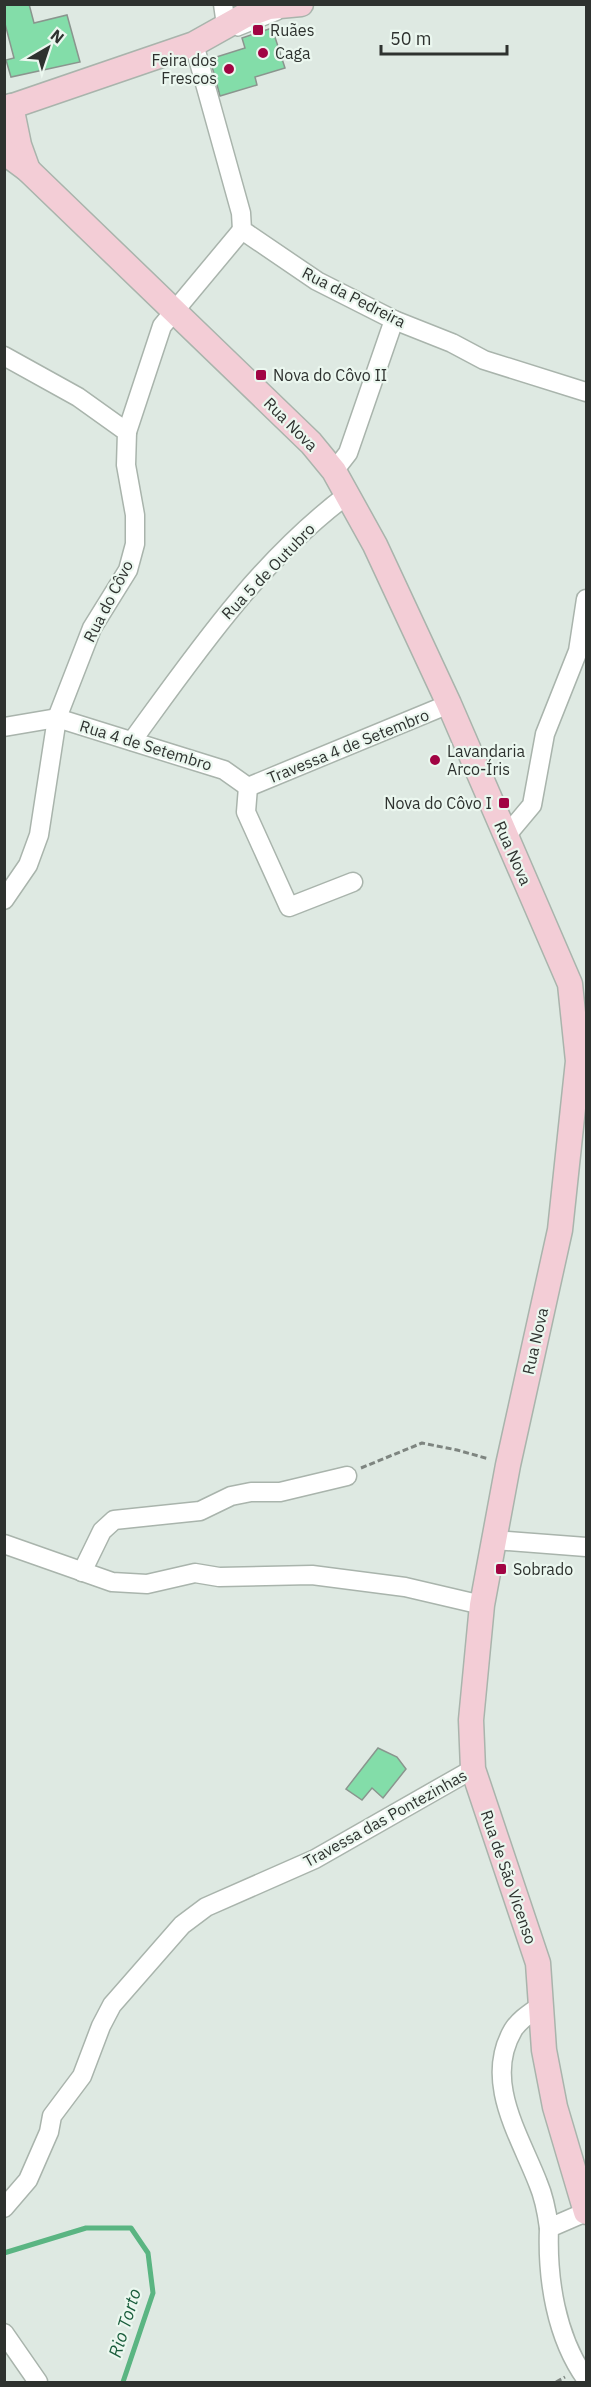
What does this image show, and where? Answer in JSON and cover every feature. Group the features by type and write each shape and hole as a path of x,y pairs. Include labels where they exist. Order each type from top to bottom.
{"street":[{"path":"8,108 268,6 301,4"},
{"path":"212,28 242,230"},
{"name":"Rua Nova","path":"8,108 28,170"},
{"name":"Rua Nova","path":"4,152 28,170 174,309 311,443 334,471 375,544 449,704 570,984 578,1061 560,1230 508,1465 495,1540"},
{"name":"Rua do Côvo","path":"4,900 28,865 39,835 57,718 92,628 128,570 135,544 135,515 126,465 127,432 162,326 242,230"},
{"name":"Rua da Pedreira","path":"242,230 317,281 394,320 452,343 483,360 586,392"},
{"path":"334,471 348,453 394,320"},
{"path":"4,356 78,397 127,432"},
{"name":"Rua 5 de Outubro","path":"132,741 231,606 325,511 347,495"},
{"path":"506,836 532,805 545,734 578,651 586,599"},
{"name":"Travessa 4 de Setembro","path":"248,787 449,704"},
{"path":"4,727 57,718"},
{"name":"Rua 4 de Setembro","path":"57,718 224,770 248,787"},
{"path":"248,787 246,812 289,907 353,882"},
{"path":"82,1572 102,1531 114,1520 200,1511 231,1496 251,1491 280,1492 346,1476"},
{"path":"495,1540 586,1548"},
{"name":"Rua de São Vicenso","path":"495,1540 482,1605 471,1720 473,1769 538,1963 544,2050 555,2107 585,2199"},
{"path":"4,1544 112,1582 147,1584 195,1573 219,1577 312,1575 405,1587 482,1605"},
{"name":"Travessa das Pontezinhas","path":"4,2208 27,2180 49,2132 52,2116 82,2076 100,2026 112,2005 182,1925 206,1907 315,1859 473,1769"},
{"path":"540,2006 521,2020 513,2030 501,2075 503,2096 515,2131 539,2184 549,2228 548,2259 557,2307 570,2353 586,2379"},
{"path":"549,2228 585,2199"},
{"path":"4,2333 38,2382"}],"lane":[{"path":"212,28 262,23 301,4"}],"path":[{"path":"346,1476 395,1452 422,1443 457,1450 508,1465"}],"building":[{"path":"4,4 29,4 34,23 67,15 80,62 11,77 6,60 14,58 4,20"},
{"path":"272,28 285,68 255,77 257,85 220,96 210,59 245,48 242,38"},
{"path":"378,1748 397,1757 406,1769 383,1798 372,1788 362,1800 346,1789"}],"waterway":[{"name":"Rio Torto","path":"4,2253 86,2228 131,2228 148,2253 153,2293 123,2382"}],"place":[{"name":"Ruães","path":"258,30"},
{"name":"Caga","path":"263,53"},
{"name":"Feira dos Frescos","path":"229,69"},
{"name":"Nova do Côvo II","path":"261,375"},
{"name":"Lavandaria Arco-Íris","path":"435,760"},
{"name":"Nova do Côvo I","path":"504,803"},
{"name":"Sobrado","path":"501,1569"}]}
